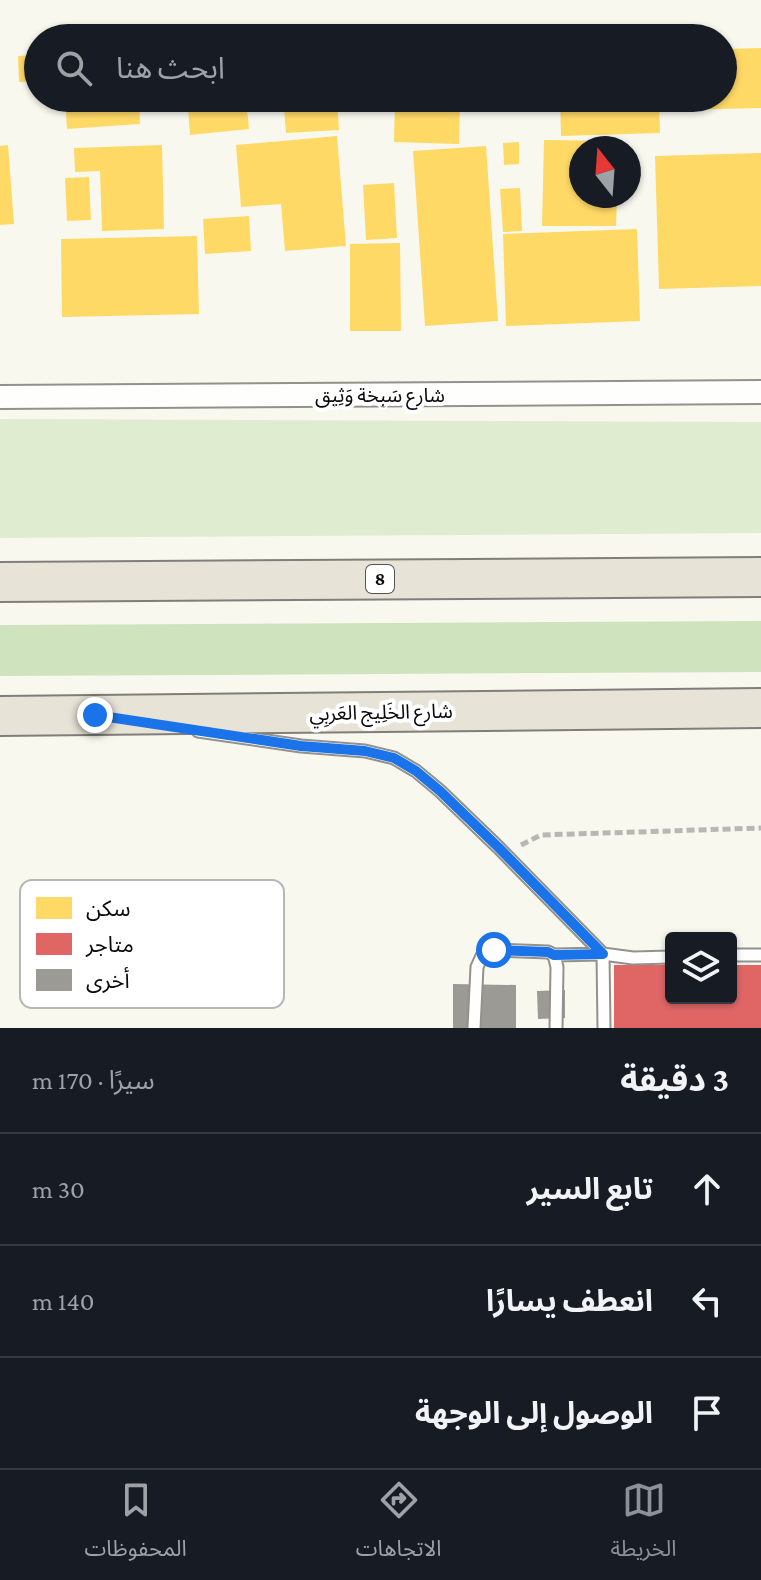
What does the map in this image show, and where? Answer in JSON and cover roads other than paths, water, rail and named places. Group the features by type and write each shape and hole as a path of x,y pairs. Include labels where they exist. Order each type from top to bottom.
{"highway":[{"name":"8","path":"0,582 761,577"},
{"name":"شارع الخَلِيج العَربِي","path":"0,716 761,708"}],"street":[{"name":"شارع سَبخة وَثِيق","path":"0,397 761,392"}],"lane":[{"path":"95,715 168,726"},
{"path":"183,728 301,746 365,751 394,758 416,771 498,847 603,954 604,1028"},
{"path":"474,1028 477,967 482,956 494,950 548,952 554,955 665,957"},
{"path":"554,955 557,967 556,1028"},
{"path":"737,955 761,955"}]}
